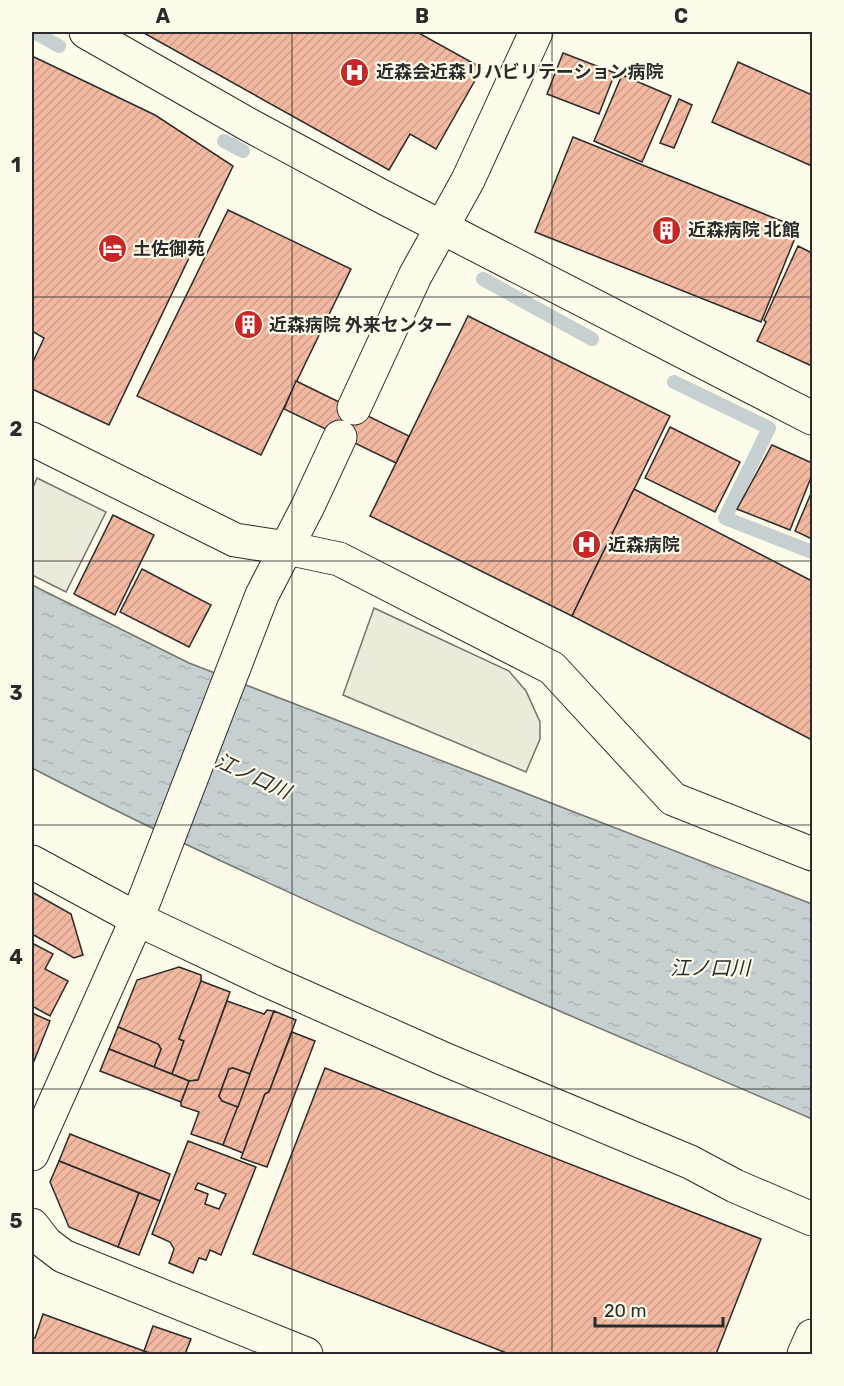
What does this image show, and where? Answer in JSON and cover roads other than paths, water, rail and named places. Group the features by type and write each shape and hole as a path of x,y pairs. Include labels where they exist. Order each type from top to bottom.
{"street":[{"path":"86,32 249,125 813,418"},
{"path":"354,408 415,276 468,180 536,32"},
{"path":"32,1154 137,918 262,595 340,437"},
{"path":"32,439 235,540 339,559 552,668 672,799 813,854"},
{"path":"32,862 137,918 266,980 444,1059 690,1162 735,1186 813,1220"},
{"path":"32,1224 46,1243 63,1256 306,1354"},
{"path":"804,1354 813,1336"}],"water":[{"name":"江ノ口川","path":"32,585 189,663 812,904 812,1119 321,907 127,816 32,768"}],"waterway":[{"path":"34,32 59,46"},
{"path":"224,141 243,151"},
{"path":"483,279 592,339"},
{"path":"674,382 769,428 725,518 812,552"}],"place":[{"name":"近森会近森リハビリテーション病院","path":"355,72"},
{"name":"近森病院 北館","path":"667,230"},
{"name":"土佐御苑","path":"112,249"},
{"name":"近森病院 外来センター","path":"248,325"},
{"name":"近森病院","path":"587,545"}]}
